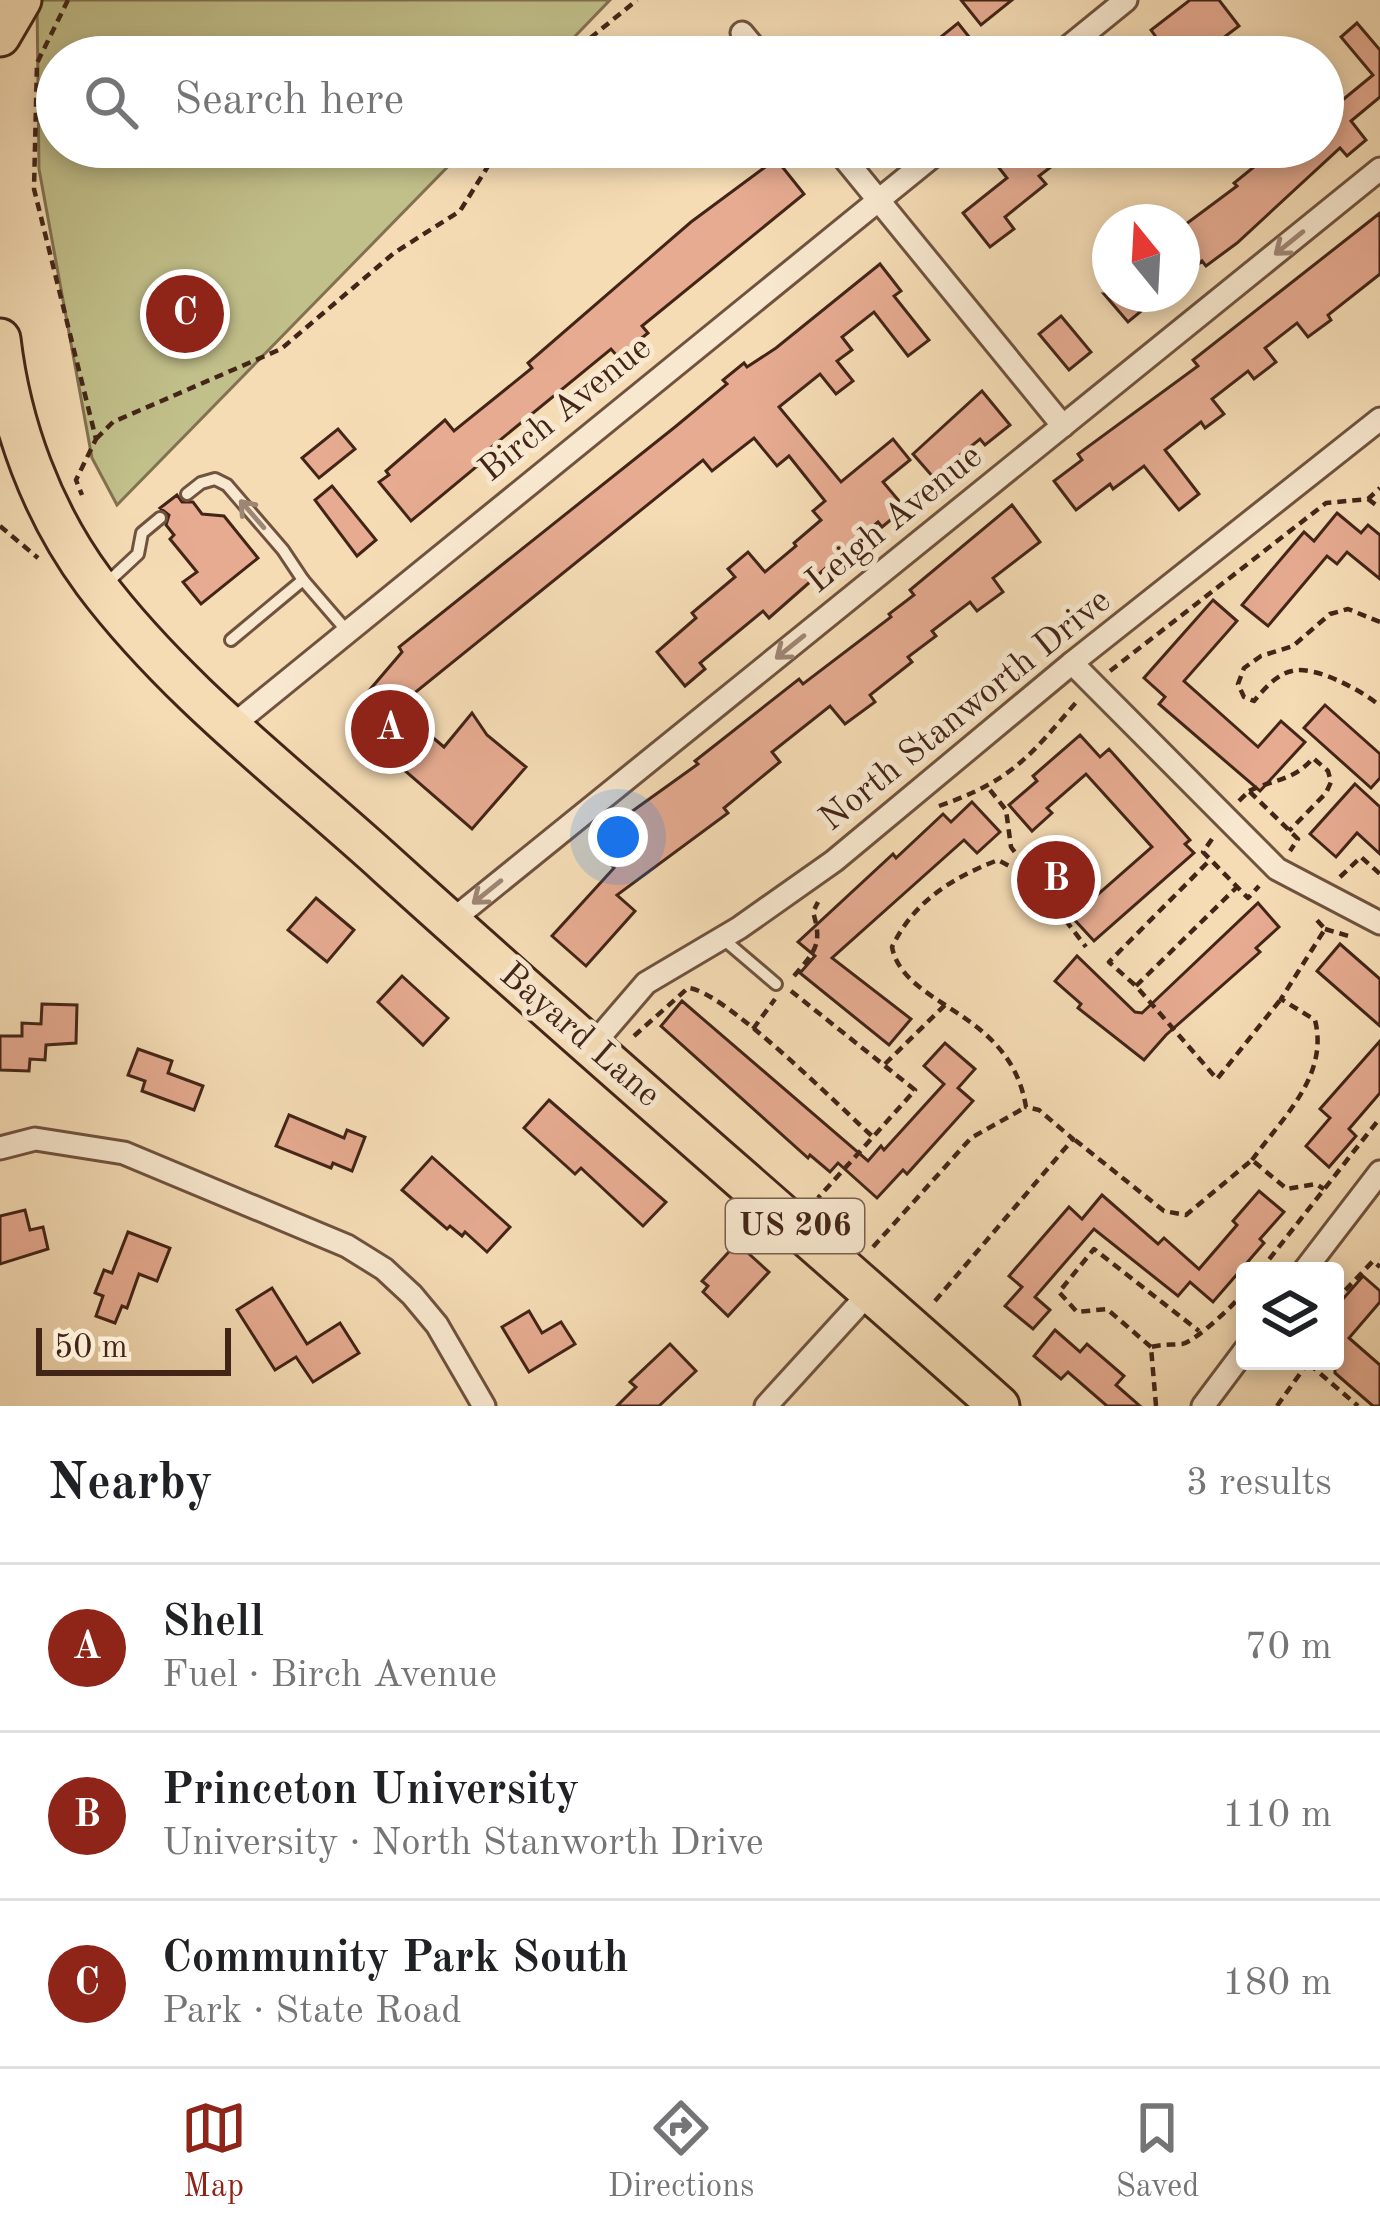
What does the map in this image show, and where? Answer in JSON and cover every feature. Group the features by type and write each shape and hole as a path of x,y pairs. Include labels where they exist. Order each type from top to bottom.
{"highway":[{"path":"0,36 21,0"},
{"name":"US 206","path":"0,339 16,424 38,483 62,532 100,589"},
{"name":"Bayard Lane","path":"100,589 163,660 232,726 999,1406"}],"street":[{"path":"1082,36 1126,0"},
{"path":"852,168 1064,427"},
{"name":"Birch Avenue","path":"232,726 918,168"},
{"name":"Leigh Avenue","path":"450,922 1380,169"},
{"name":"North Stanworth Drive","path":"591,1047 646,983 834,862 1072,663 1380,419"},
{"path":"1072,663 1277,869 1380,923"},
{"path":"0,1148 35,1139 124,1153 347,1246 384,1269 412,1295 437,1325 484,1406"},
{"path":"1311,1262 1380,1172"},
{"path":"766,1406 870,1292"},
{"path":"1203,1406 1236,1362"}],"lane":[{"path":"187,494 201,482 215,479 227,485 347,631"},
{"path":"100,589 138,554 142,533 160,518"},
{"path":"231,640 303,580"},
{"path":"722,938 780,985"}],"path":[{"path":"50,36 68,0"},
{"path":"593,36 637,0"},
{"path":"36,105 34,189 96,439"},
{"path":"82,497 76,480 96,439 113,422 281,349 394,253 460,212 487,168"},
{"path":"1106,674 1326,503 1369,499 1380,488"},
{"path":"1369,499 1380,508"},
{"path":"1380,622 1348,609 1330,614 1293,646 1244,668 1238,684 1244,697 1254,700 1286,672 1301,669 1361,689 1380,706"},
{"path":"928,811 989,788 1027,759 1083,694"},
{"path":"1249,791 1286,782 1313,758 1328,772 1331,782 1326,794 1289,831"},
{"path":"989,788 1006,810 1012,847 1086,947"},
{"path":"1215,835 1202,852 1248,898 1265,880"},
{"path":"1012,847 998,860 954,878 916,908 892,947 895,964 907,977 1006,1052 1026,1107"},
{"path":"1337,880 1361,857 1380,874"},
{"path":"998,860 1034,879"},
{"path":"1209,861 1108,962 1136,986 1217,1079 1281,999 1325,929 1313,915"},
{"path":"1136,986 1237,886"},
{"path":"752,1029 780,985 814,952 820,934 813,913 820,898"},
{"path":"780,985 916,1090 818,1198"},
{"path":"634,1036 688,988 702,988 873,1137"},
{"path":"873,1246 971,1138 1026,1107 1039,1111 1164,1211 1186,1215 1252,1160 1309,1082 1321,1046 1315,1020 1281,999"},
{"path":"885,1064 947,1003"},
{"path":"1268,1262 1380,1118"},
{"path":"935,1301 1073,1139"},
{"path":"1252,1160 1287,1189 1316,1184 1324,1189"},
{"path":"1156,1406 1151,1347 1107,1309 1078,1312 1059,1292 1094,1249 1199,1330"},
{"path":"1344,1291 1380,1251"},
{"path":"1373,1261 1380,1268"},
{"path":"1151,1347 1194,1338 1236,1303"},
{"path":"1277,1406 1303,1370"},
{"path":"1318,1370 1358,1406"}],"shaded area":[{"path":"37,0 610,0 575,36 37,36"},
{"path":"446,168 117,505 92,458 39,169"}],"building":[{"path":"961,0 1012,0 981,25"},
{"path":"1190,0 1219,0 1239,26 1226,36 1155,36 1151,30"},
{"path":"958,23 968,36 942,36"},
{"path":"1357,23 1380,50 1380,97 1351,121 1366,140 1347,156 1344,99 1373,75 1344,36"},
{"path":"764,168 783,168 804,194 642,326 648,333 618,357 611,349 477,459 481,463 411,521 379,482 389,475 386,471 445,420 454,431 532,368 528,363 691,222"},
{"path":"999,168 1049,168 1039,176 1046,184 1005,217 1014,229 990,247 963,213 1007,178"},
{"path":"1253,168 1318,168 1206,266 1200,263 1200,214 1237,186 1234,183"},
{"path":"1380,213 1380,274 1308,337 1297,323 1265,348 1276,362 1254,379 1248,371 1212,399 1224,414 1205,428 1201,422 1165,450 1199,494 1179,510 1144,466 1076,510 1054,481 1082,460 1078,454 1198,366 1193,360"},
{"path":"880,264 901,291 894,296 929,340 908,356 874,312 842,337 852,350 837,361 853,381 836,394 820,374 779,407 841,482 893,439 910,460 883,482 905,508 882,527 878,522 769,618 763,611 700,663 705,669 685,686 657,652 696,618 692,613 735,577 728,569 748,552 765,572 821,520 813,511 825,501 789,456 777,466 754,438 712,471 703,460 407,699 413,704 405,714 444,747 472,713 487,735 526,767 472,829 349,722 402,652 399,647 675,427 727,384 723,380 744,363 747,367 776,348"},
{"path":"1119,312 1140,312 1128,322"},
{"path":"1061,316 1091,352 1069,370 1039,334"},
{"path":"982,391 1010,425 985,445 980,439 933,477 913,454"},
{"path":"338,429 355,449 319,478 302,458"},
{"path":"332,486 376,540 357,556 315,500"},
{"path":"177,495 182,502 193,502 202,514 224,516 258,558 201,604 183,582 197,572 170,539 174,535 166,525 169,515 160,508"},
{"path":"1012,505 1040,542 993,578 1003,592 977,611 970,602 932,631 936,636 908,657 912,662 870,695 875,702 845,724 830,706 772,752 780,762 724,808 728,813 617,895 635,911 586,966 552,936 614,868 592,840 698,764 695,761 799,679 803,684 891,617 914,595 910,590"},
{"path":"1337,513 1361,533 1368,525 1380,535 1380,579 1347,552 1337,564 1327,556 1268,626 1242,605 1304,532 1314,541"},
{"path":"1213,600 1237,621 1184,681 1258,747 1281,721 1305,742 1260,791 1159,704 1165,697 1144,678"},
{"path":"1325,705 1380,754 1380,778 1371,788 1304,728"},
{"path":"1080,735 1100,757 1109,749 1190,840 1185,844 1194,853 1094,941 1072,917 1152,847 1086,774 1047,808 1052,813 1032,831 1009,805 1037,781 1033,776"},
{"path":"1355,784 1380,807 1380,854 1357,833 1336,857 1310,834"},
{"path":"972,802 1000,832 977,853 964,840 832,958 911,1019 889,1045 800,973 815,956 798,942 893,854 896,858 943,814 951,822"},
{"path":"316,898 354,930 327,962 288,930"},
{"path":"1258,903 1279,927 1256,948 1260,952 1144,1060 1078,1008 1081,1004 1055,981 1077,956 1135,1012 1142,1013"},
{"path":"1340,944 1380,979 1380,1026 1317,971"},
{"path":"402,976 448,1018 423,1045 378,1002"},
{"path":"682,1001 868,1161 881,1146 884,1150 944,1084 924,1066 945,1043 975,1069 958,1088 973,1101 907,1174 903,1170 877,1198 838,1163 830,1172 810,1155 808,1158 661,1026"},
{"path":"42,1004 77,1005 76,1043 46,1045 45,1060 30,1059 29,1071 0,1070 0,1036 22,1036 22,1023 41,1024"},
{"path":"1380,1041 1380,1093 1349,1129 1356,1136 1329,1167 1306,1146 1330,1118 1320,1109"},
{"path":"138,1049 172,1061 168,1073 203,1086 194,1110 142,1091 145,1081 128,1075"},
{"path":"549,1100 666,1202 643,1226 581,1168 575,1174 524,1128"},
{"path":"289,1115 344,1138 347,1130 365,1137 352,1171 333,1163 331,1168 276,1146"},
{"path":"432,1157 510,1227 487,1252 465,1232 462,1236 450,1226 447,1229 402,1190"},
{"path":"1259,1191 1284,1212 1248,1262 1236,1262 1236,1275 1213,1302 1190,1282 1178,1296 1094,1229 1035,1297 1050,1310 1033,1329 1005,1306 1022,1287 1009,1276 1069,1207 1082,1219 1102,1195 1158,1244 1164,1238 1199,1269 1237,1225 1233,1221"},
{"path":"25,1210 30,1230 43,1227 48,1249 0,1264 0,1216"},
{"path":"128,1232 170,1248 157,1281 139,1274 127,1308 122,1306 115,1323 96,1316 103,1296 95,1293 104,1270 112,1273"},
{"path":"737,1243 769,1272 728,1316 703,1292 708,1286 702,1281"},
{"path":"1363,1276 1380,1291 1380,1302 1349,1338 1380,1365 1380,1406 1373,1406 1335,1373 1344,1370 1344,1298"},
{"path":"272,1288 307,1344 340,1323 359,1353 313,1382 296,1357 275,1370 237,1310"},
{"path":"529,1311 542,1333 561,1322 575,1344 529,1372 502,1327"},
{"path":"1055,1330 1080,1352 1087,1344 1124,1376 1116,1385 1140,1406 1107,1406 1068,1372 1061,1379 1034,1356"},
{"path":"670,1344 696,1371 659,1406 617,1406 636,1387 630,1382"}],"place":[{"name":"Community Park South","path":"185,314"},
{"name":"Shell","path":"390,729"},
{"name":"Princeton University","path":"1056,880"}]}
